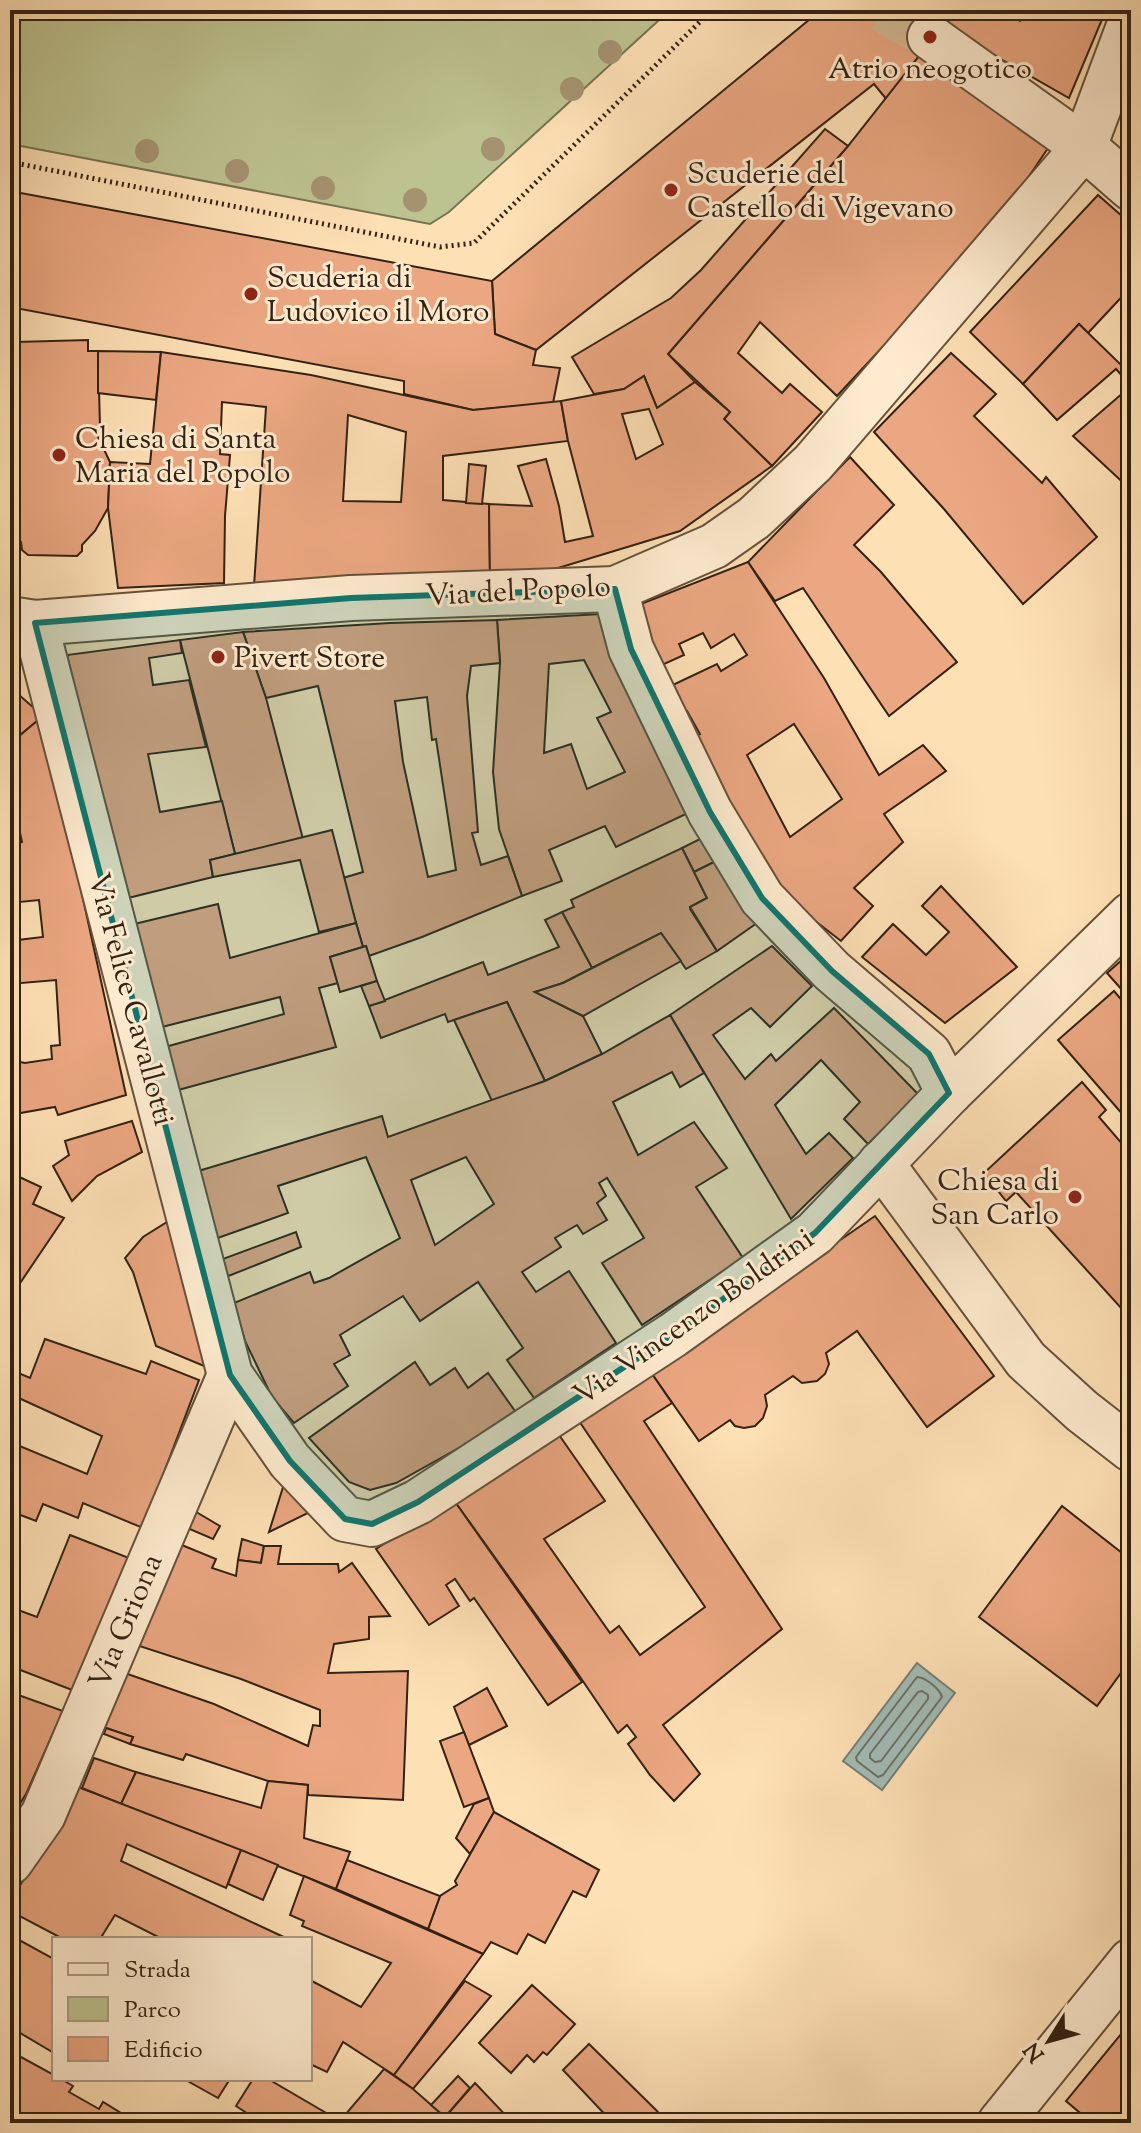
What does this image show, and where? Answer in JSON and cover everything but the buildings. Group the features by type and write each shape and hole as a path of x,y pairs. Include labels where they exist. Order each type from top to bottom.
{"street":[{"path":"1084,147 1131,21"},
{"path":"930,37 1084,147 1131,188"},
{"name":"Via del Popolo","path":"22,621 351,598 615,589 714,546 754,518 813,463 1084,147"},
{"path":"615,589 631,649 710,812 762,898 832,971 929,1054 949,1093"},
{"name":"Via Felice Cavallotti","path":"22,621 230,1375"},
{"name":"Via Vincenzo Boldrini","path":"230,1375 290,1461 345,1519 372,1524 418,1502 673,1335 815,1233 949,1093 1131,915"},
{"path":"881,1163 1026,1360 1082,1411 1131,1449"},
{"name":"Via Griona","path":"10,1862 43,1815 230,1375"},
{"path":"1000,2123 1131,1961"}],"path":[{"path":"10,162 440,247 474,243 712,10"}],"highlighted area":[{"path":"615,589 631,649 710,812 762,898 832,971 929,1054 949,1093 815,1233 673,1335 418,1502 372,1524 345,1519 290,1461 230,1375 35,623 351,598"}],"green space":[{"path":"10,10 670,10 449,212 430,224 10,144"}],"water":[{"path":"917,1663 955,1693 882,1790 843,1761"}],"tunnel":[{"path":"882,10 930,37"}],"place":[{"name":"Atrio neogotico","path":"930,37"},
{"name":"Scuderie del Castello di Vigevano","path":"671,190"},
{"name":"Scuderia di Ludovico il Moro","path":"251,294"},
{"name":"Chiesa di Santa Maria del Popolo","path":"59,455"},
{"name":"Pivert Store","path":"218,657"},
{"name":"Chiesa di San Carlo","path":"1075,1197"}]}
